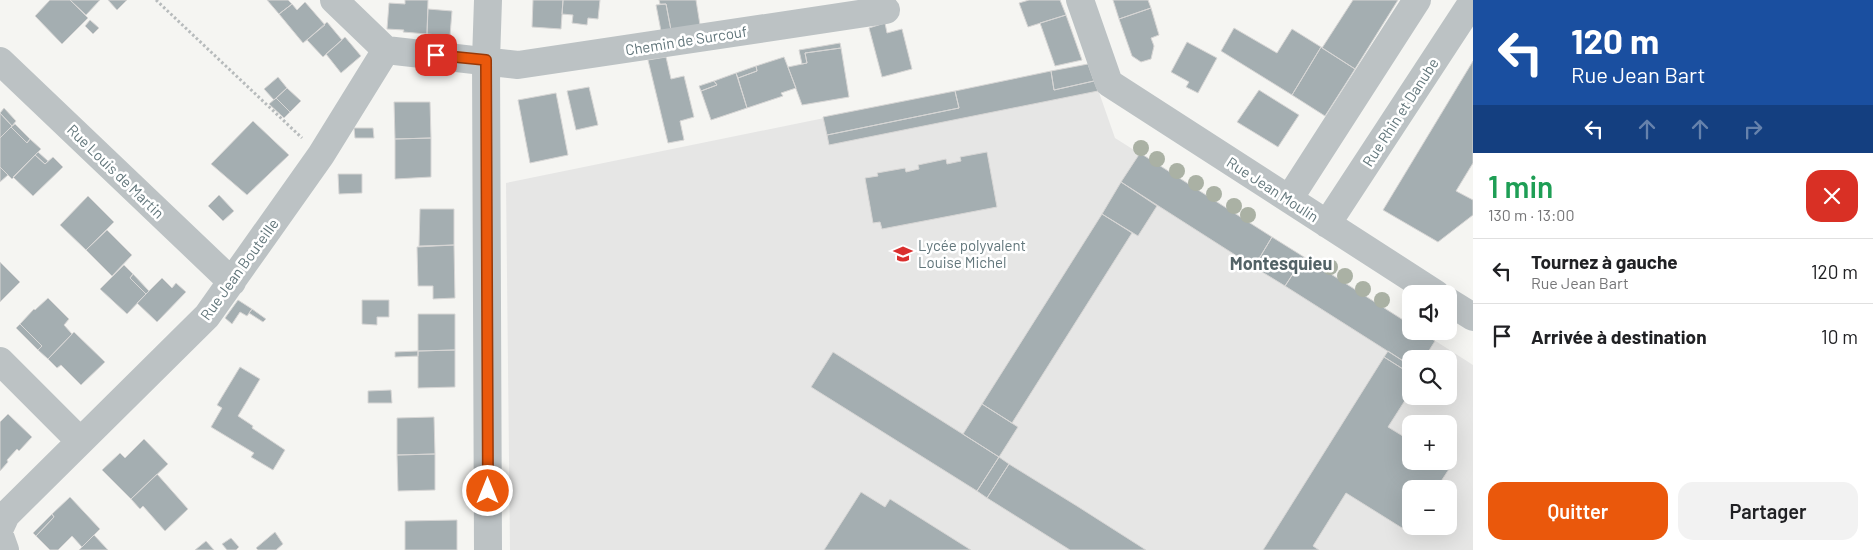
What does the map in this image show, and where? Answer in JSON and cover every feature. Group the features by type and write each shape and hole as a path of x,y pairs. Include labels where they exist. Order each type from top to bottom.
{"street":[{"path":"334,0 386,50"},
{"path":"488,0 486,60 488,550"},
{"name":"Rue Jean Moulin","path":"1080,0 1109,83 1422,285"},
{"path":"1289,199 1417,0"},
{"name":"Rue Rhin et Danube","path":"1327,224 1473,1"},
{"name":"Chemin de Surcouf","path":"386,50 518,65 886,10"},
{"name":"Rue Jean Bouteille","path":"0,528 6,515 207,316 321,155 386,50"},
{"name":"Rue Louis de Martin","path":"0,61 232,282"},
{"path":"1457,307 1473,317"},
{"path":"0,361 80,441"},
{"path":"0,536 5,550"}],"path":[{"path":"156,0 321,155"}],"shaded area":[{"name":"Lycée polyvalent Louise Michel","path":"1089,64 1115,138 1402,319 1402,340 1434,340 1450,350 1402,350 1402,405 1457,405 1457,355 1473,365 1473,550 510,550 506,183"}],"building":[{"path":"50,0 70,0 88,18 62,44 35,16"},
{"path":"70,0 100,0 86,15"},
{"path":"108,0 127,0 117,10"},
{"path":"267,0 288,0 292,4 279,14"},
{"path":"405,0 428,0 427,34 387,29 389,3 405,4"},
{"path":"533,0 563,0 561,29 532,27"},
{"path":"563,0 600,0 598,19 588,18 587,25 572,23 573,15 562,14"},
{"path":"659,0 696,0 700,25 671,30 666,4 660,4"},
{"path":"1029,0 1060,0 1066,15 1028,27 1019,3"},
{"path":"1113,0 1148,0 1151,8 1119,19"},
{"path":"1353,0 1398,0 1355,69 1322,48"},
{"path":"305,2 325,25 303,43 279,14 292,4 297,10"},
{"path":"666,4 671,30 661,31 656,5"},
{"path":"1151,8 1159,35 1151,38 1154,46 1151,59 1141,62 1132,56 1119,19"},
{"path":"428,9 452,11 450,36 427,34"},
{"path":"1066,15 1082,60 1055,66 1040,23"},
{"path":"90,20 99,28 93,34 85,26"},
{"path":"327,22 342,40 323,57 307,40"},
{"path":"885,23 887,33 902,29 912,69 882,77 869,28"},
{"path":"1234,28 1277,53 1292,29 1321,47 1292,95 1221,51"},
{"path":"345,37 361,56 341,73 326,54"},
{"path":"1187,42 1217,58 1198,93 1186,87 1189,82 1171,72"},
{"path":"840,43 841,48 805,53 807,63 802,64 799,50"},
{"path":"1321,47 1355,69 1325,116 1292,95"},
{"path":"841,48 849,97 802,105 788,67 807,63 805,53"},
{"path":"666,57 671,79 684,76 694,117 680,121 684,140 668,143 648,60"},
{"path":"784,57 796,88 781,93 783,96 747,108 738,78 757,71 756,66"},
{"path":"1473,61 1473,163 1456,191 1473,200 1473,215 1438,242 1383,210"},
{"path":"1088,64 1094,81 1054,90 1051,71"},
{"path":"756,66 757,71 738,78 736,73"},
{"path":"1051,71 1054,90 1094,81 1098,91 829,145 827,135 959,108 955,91"},
{"path":"736,73 747,108 711,120 701,91 717,85 714,81"},
{"path":"278,77 287,88 274,100 264,89"},
{"path":"714,81 717,85 701,91 699,86"},
{"path":"589,87 598,125 576,130 567,91"},
{"path":"287,88 301,101 290,112 276,98"},
{"path":"1259,90 1299,115 1278,147 1237,122"},
{"path":"955,91 959,108 827,135 823,117"},
{"path":"556,93 568,155 530,163 518,100"},
{"path":"276,98 290,112 284,118 269,104"},
{"path":"394,102 430,102 431,138 395,139"},
{"path":"4,108 16,121 12,126 0,113"},
{"path":"0,113 12,126 0,138"},
{"path":"253,121 289,155 247,195 211,164"},
{"path":"15,124 30,139 27,143 11,127"},
{"path":"11,127 27,143 30,139 41,149 12,179 0,167 0,138"},
{"path":"354,128 373,128 374,138 355,138"},
{"path":"431,138 431,177 395,179 395,139"},
{"path":"38,152 48,161 45,164 35,155"},
{"path":"987,152 997,207 882,229 880,222 873,223 865,178 878,176 877,173 905,168 906,172 919,169 918,165 946,159 947,164 961,161 960,157"},
{"path":"1140,153 1272,237 1254,267 1121,182"},
{"path":"35,155 45,164 53,157 63,167 33,196 13,177"},
{"path":"0,167 8,175 0,182"},
{"path":"338,174 362,174 362,193 339,194"},
{"path":"1121,182 1157,206 1138,236 1102,214"},
{"path":"219,195 234,211 223,221 208,206"},
{"path":"88,196 114,222 86,250 60,225"},
{"path":"420,209 454,209 454,245 419,246"},
{"path":"1102,214 1132,233 1012,423 982,404"},
{"path":"107,230 132,255 112,276 86,250"},
{"path":"1272,237 1304,257 1285,286 1254,267"},
{"path":"454,245 455,298 433,299 433,286 418,286 417,247"},
{"path":"1304,257 1402,319 1402,340 1435,341 1429,350 1402,350 1402,360 1285,286"},
{"path":"0,262 20,282 0,302"},
{"path":"124,265 133,274 130,278 146,294 127,314 100,289"},
{"path":"133,274 149,291 146,294 130,278"},
{"path":"162,278 172,288 176,283 186,292 157,322 137,303"},
{"path":"48,298 69,319 64,325 72,334 48,359 38,350 42,346 20,324"},
{"path":"238,300 252,309 247,316 240,312 232,324 225,318"},
{"path":"362,300 389,300 389,317 377,317 377,325 362,324"},
{"path":"252,309 266,319 263,322 249,313"},
{"path":"418,314 455,314 455,350 418,351"},
{"path":"20,324 42,346 38,350 16,328"},
{"path":"74,332 105,362 81,385 61,365 57,368 48,359"},
{"path":"455,350 455,387 418,388 418,351"},
{"path":"418,351 418,356 395,357 395,352"},
{"path":"1388,351 1402,360 1402,368 1384,357"},
{"path":"833,352 999,457 977,491 811,387"},
{"path":"1384,357 1402,368 1402,405 1388,427 1402,436 1402,470 1448,470 1442,480 1402,480 1402,528 1346,493 1313,546 1319,550 1263,550"},
{"path":"240,367 260,379 238,416 253,426 252,428 285,450 273,470 251,457 254,453 211,427 222,408 217,405"},
{"path":"391,390 392,403 368,403 368,391"},
{"path":"982,404 1018,427 999,457 963,434"},
{"path":"8,414 32,437 19,451 17,449 0,471 0,422"},
{"path":"434,417 435,454 397,455 397,418"},
{"path":"144,439 168,464 131,499 102,470 120,453 125,458"},
{"path":"435,454 435,490 398,491 397,455"},
{"path":"999,457 1009,464 987,498 977,491"},
{"path":"1009,464 1146,550 1070,550 987,498"},
{"path":"157,474 188,509 165,531 143,506 140,509 131,499"},
{"path":"861,492 885,507 890,499 971,550 824,550"},
{"path":"70,497 100,529 82,547 72,536 58,550 50,550 36,536 54,517 52,514"},
{"path":"52,514 54,517 36,536 33,533"},
{"path":"457,520 457,550 405,550 405,521"},
{"path":"275,532 283,544 276,550 258,550 256,548"},
{"path":"94,535 108,550 79,550"},
{"path":"231,538 239,547 236,550 227,550 222,544"},
{"path":"206,541 214,550 195,550"}],"place":[{"name":"Lycée polyvalent Louise Michel","path":"903,254"}],"district":[{"name":"Montesquieu","path":"1281,263"}],"route":[{"path":"436,55 486,60 488,491"}]}
